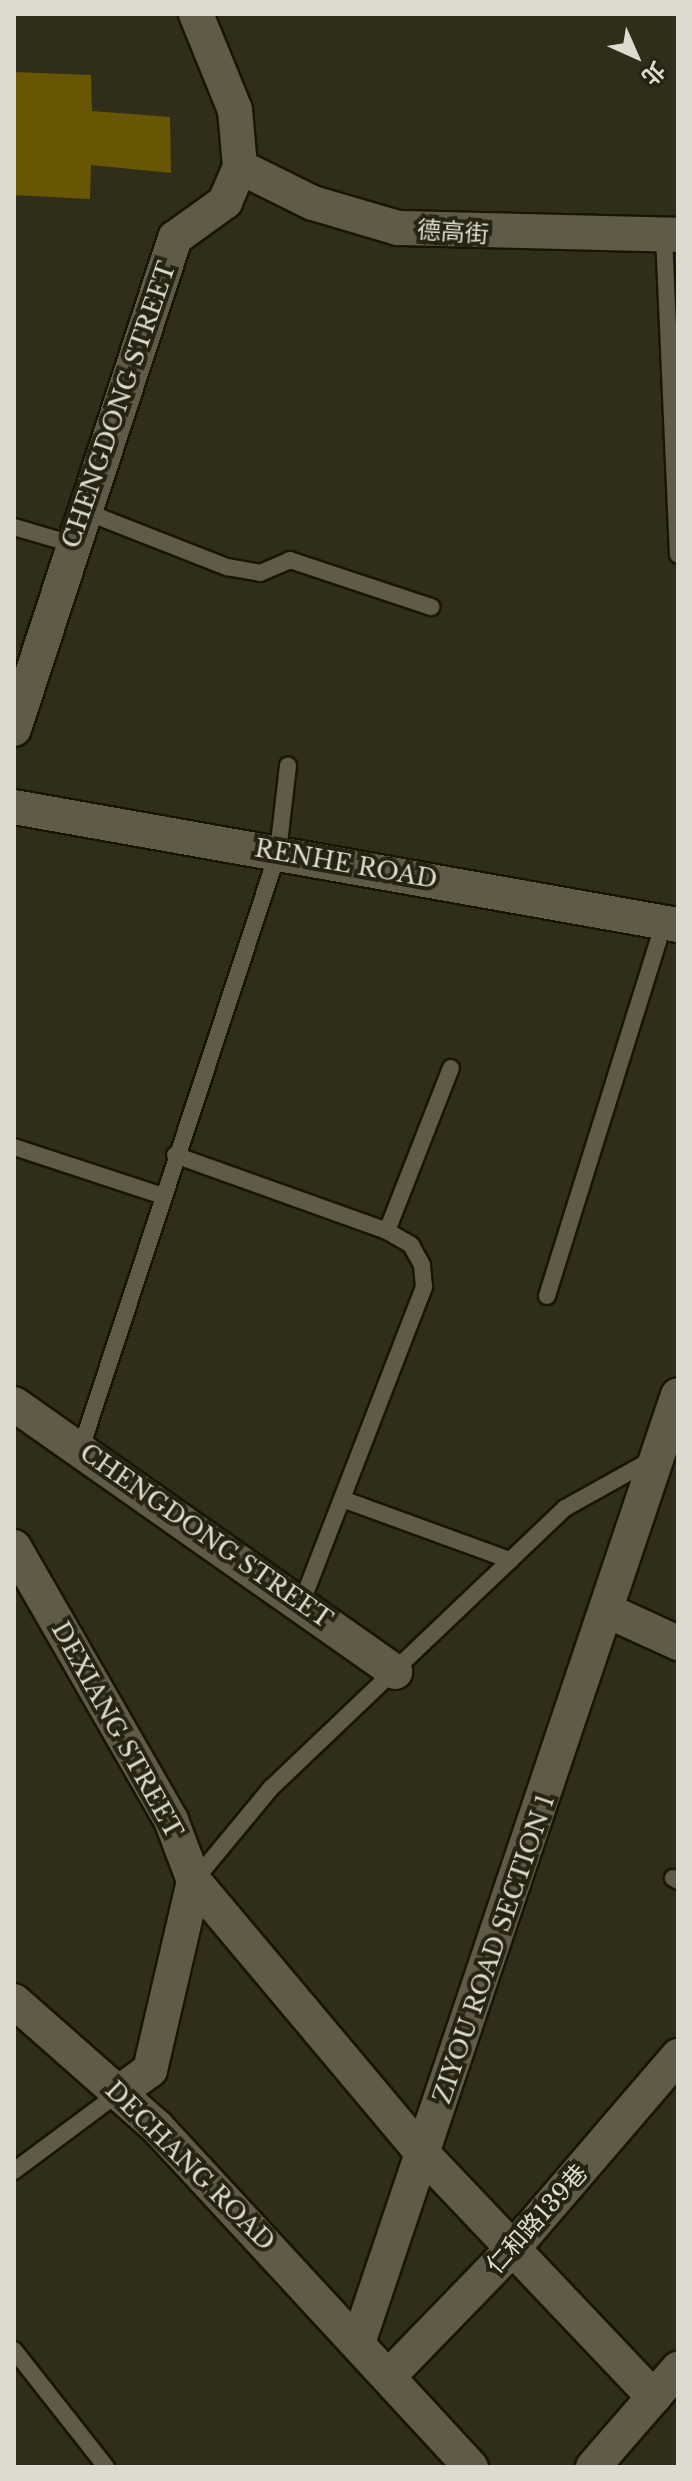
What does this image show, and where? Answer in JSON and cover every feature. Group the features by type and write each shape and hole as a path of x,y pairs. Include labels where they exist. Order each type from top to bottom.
{"street":[{"name":"CHENGDONG STREET","path":"14,729 72,544 175,238 225,202 240,167 235,110 196,14"},
{"name":"德高街","path":"240,167 313,203 398,228 671,235"},
{"name":"RENHE ROAD","path":"14,807 671,923"},
{"name":"ZIYOU ROAD SECTION 1","path":"359,2340 608,1611 678,1395"},
{"name":"CHENGDONG STREET","path":"14,1404 302,1602 395,1672"},
{"name":"DEXIANG STREET","path":"14,1547 171,1820 194,1881"},
{"path":"608,1611 678,1643"},
{"path":"120,2092 150,2070 194,1881"},
{"path":"194,1881 424,2155 516,2245 654,2397"},
{"name":"DECHANG ROAD","path":"14,2001 120,2092 359,2340"},
{"name":"仁和路139巷","path":"389,2376 516,2245 678,2056"},
{"path":"359,2340 471,2467"},
{"path":"593,2467 678,2369"}],"lane":[{"path":"671,235 678,555"},
{"path":"84,511 227,567 260,573 290,560 431,607"},
{"path":"14,527 72,544"},
{"path":"81,1448 160,1195 278,852 288,766"},
{"path":"547,1296 671,923"},
{"path":"387,1231 451,1068"},
{"path":"14,1147 160,1195"},
{"path":"175,1155 387,1231 411,1245 424,1287 345,1500 302,1602"},
{"path":"194,1881 271,1788 565,1508 658,1456"},
{"path":"345,1500 510,1560"},
{"path":"14,2171 120,2092"},
{"path":"14,2350 106,2467"}],"building":[{"path":"14,72 91,75 92,111 170,117 171,173 91,165 90,199 14,195"}]}
